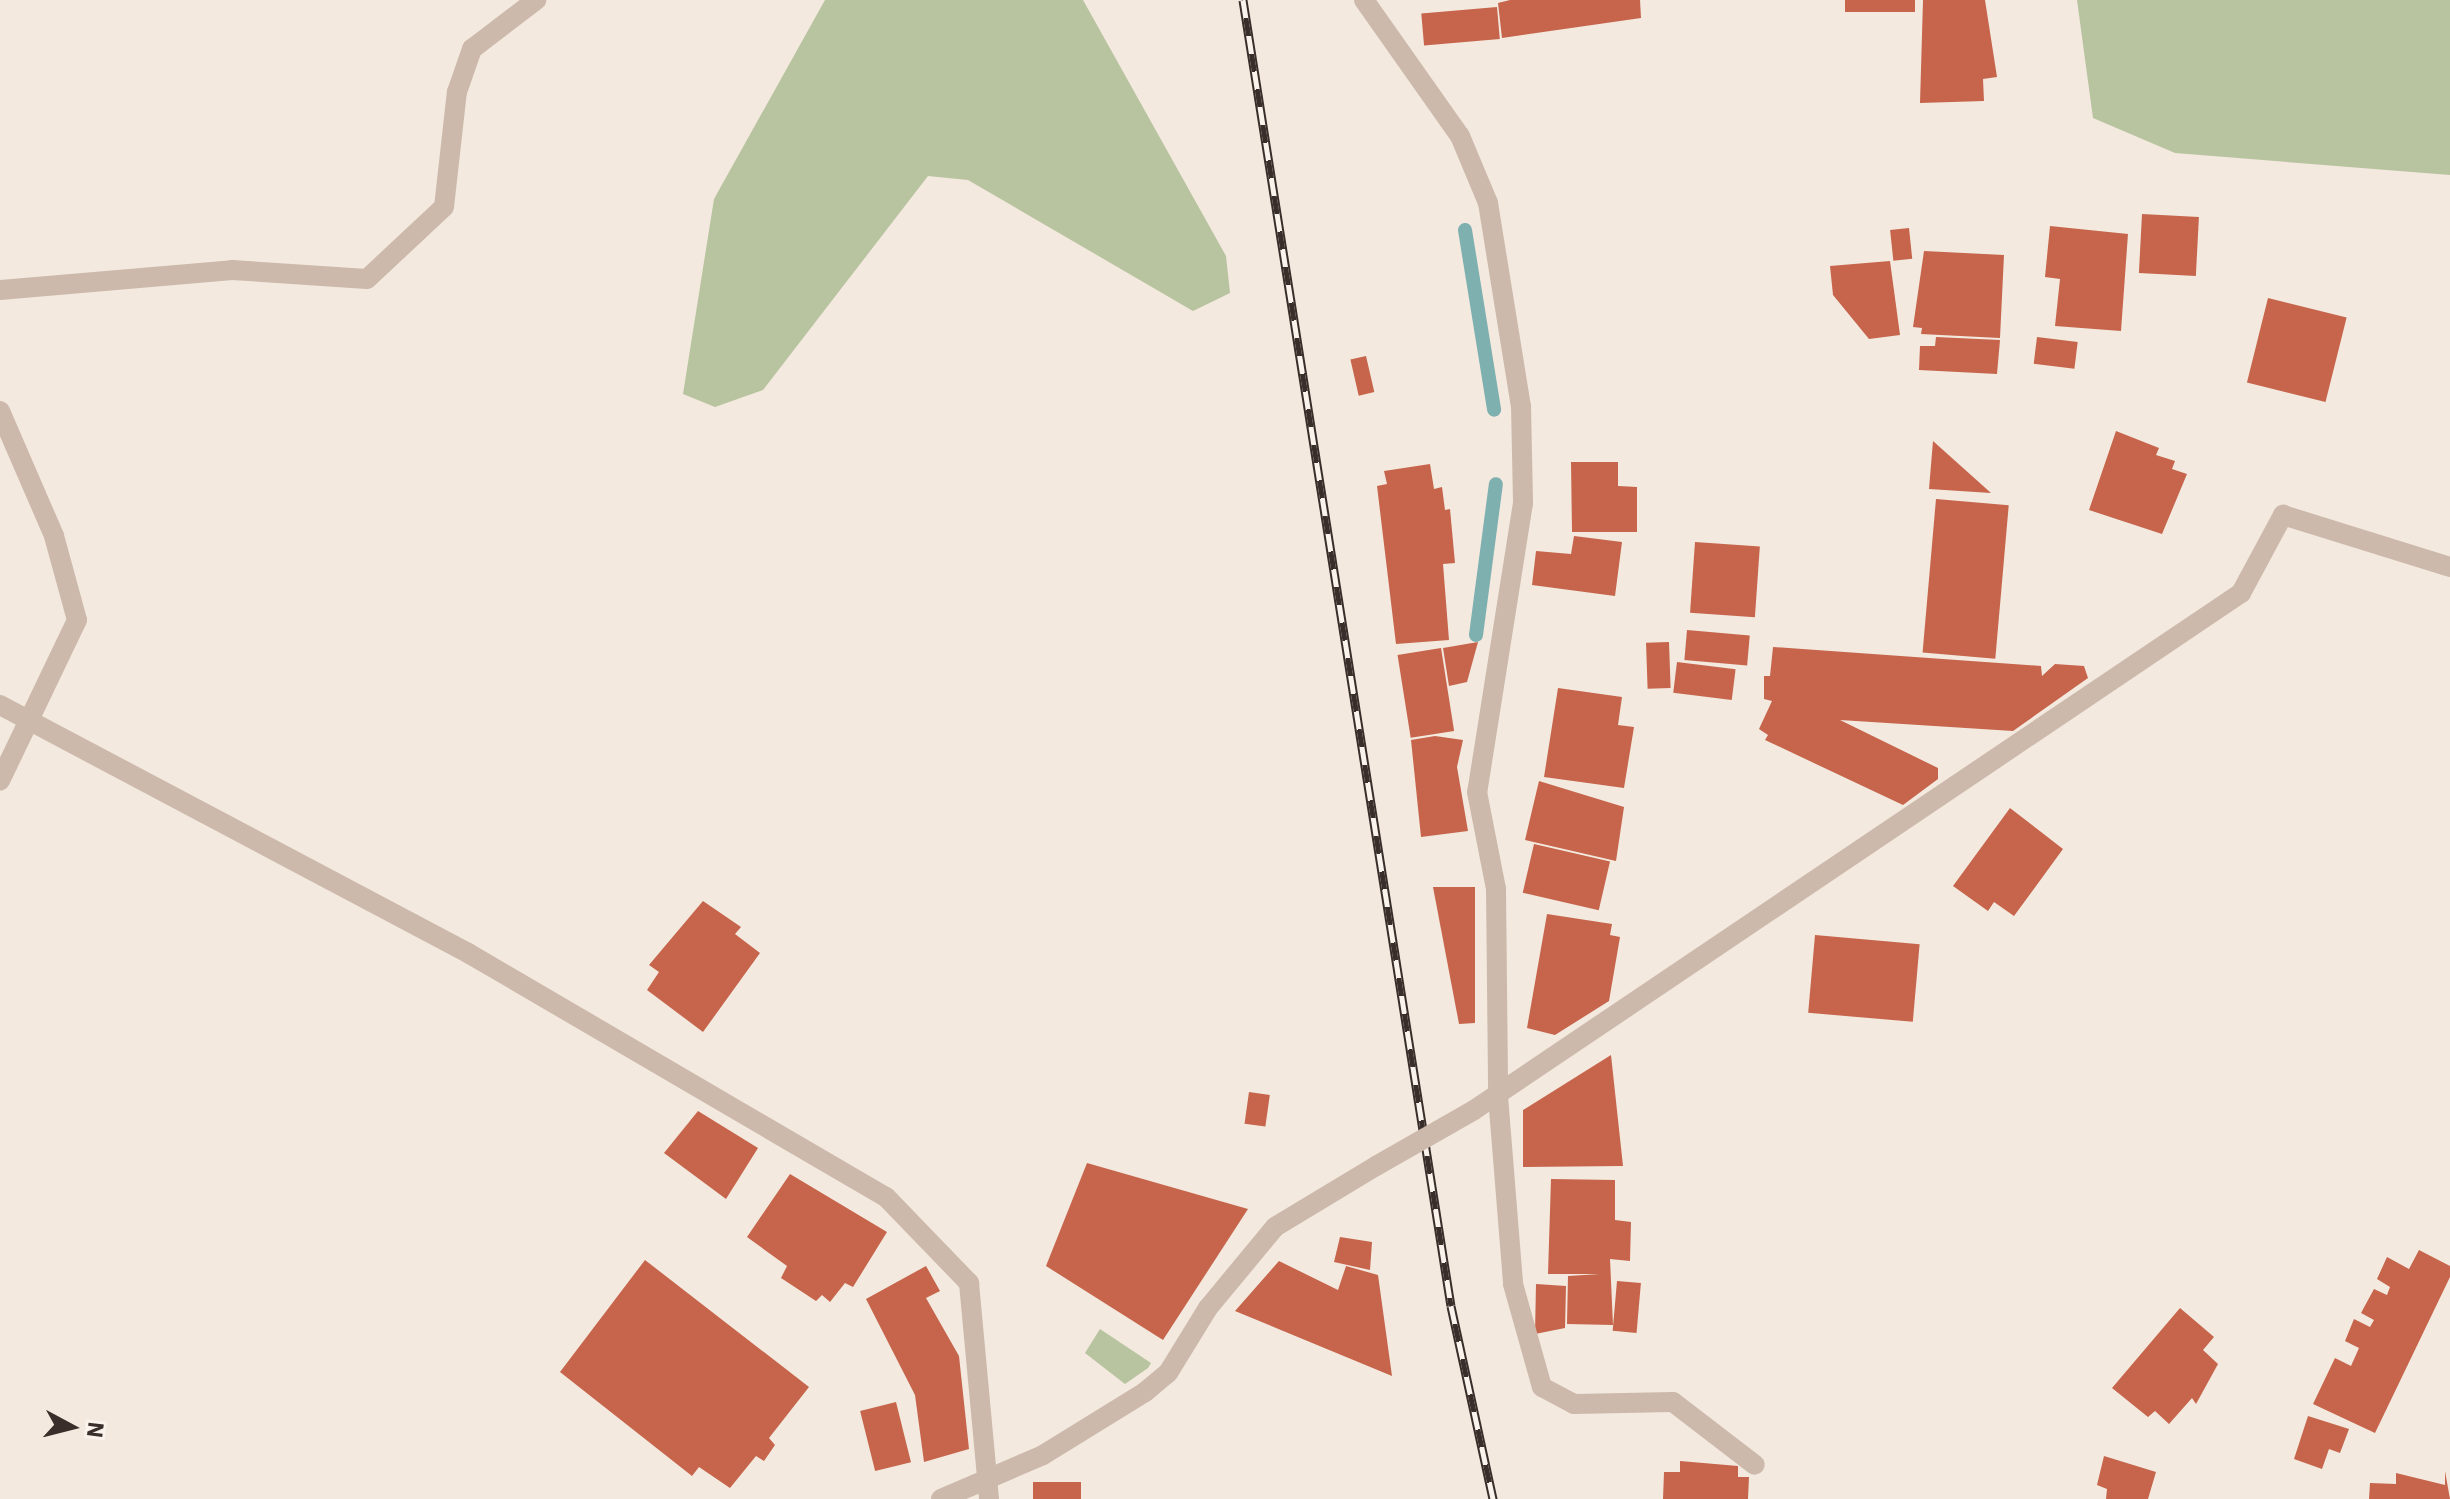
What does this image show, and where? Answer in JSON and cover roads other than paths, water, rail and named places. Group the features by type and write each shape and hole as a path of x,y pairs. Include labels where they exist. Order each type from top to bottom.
{"street":[{"path":"0,290 232,270 367,279 444,207 457,92 472,49 536,0"},
{"path":"1364,0 1460,136 1488,203 1521,406 1523,503 1477,792 1496,889 1498,1096 1513,1284 1542,1387 1574,1404 1673,1402 1755,1465"},
{"path":"0,411 54,536 77,620 0,781"},
{"path":"941,1499 988,1489 1145,1392 1168,1373 1208,1308 1275,1227 1498,1096 2241,593 2283,515 2450,567"},
{"path":"0,705 468,953 886,1197 969,1283 988,1489"}],"waterway":[{"path":"1465,230 1494,410"},
{"path":"1476,635 1496,484"}],"railway":[{"path":"1243,0 1451,1306 1493,1499"}]}
